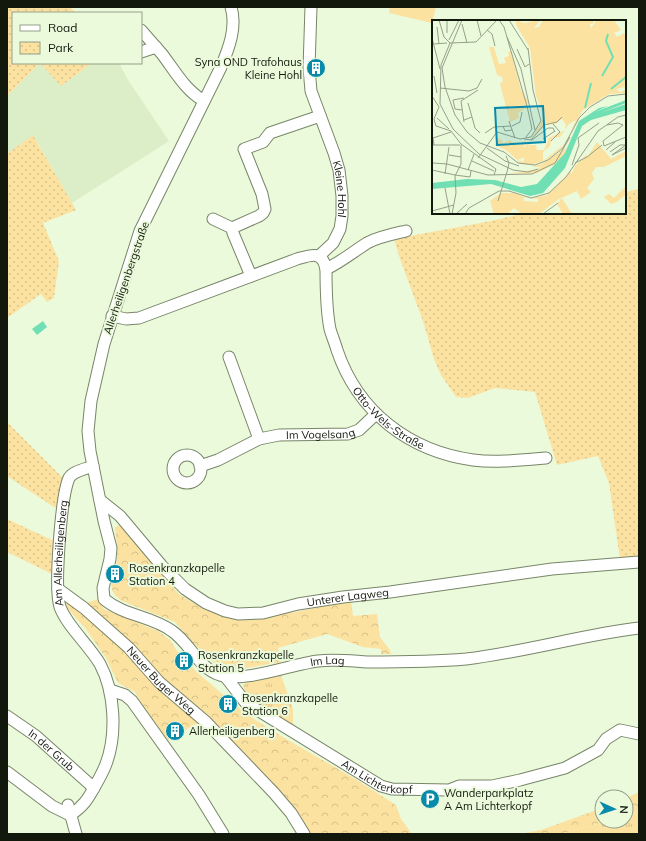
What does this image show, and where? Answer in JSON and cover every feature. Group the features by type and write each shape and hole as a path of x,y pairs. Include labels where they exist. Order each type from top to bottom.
{"street":[{"name":"Allerheiligenbergstraße","path":"93,466 88,432 91,401 112,316 140,231 222,64 231,38 233,26 231,7"},
{"name":"Kleine Hohl","path":"311,7 309,80 311,91 339,170 342,196 340,228 331,246 319,256"},
{"path":"142,31 186,87 204,101"},
{"path":"142,52 156,47"},
{"path":"213,219 232,228 263,213 265,208 262,194 244,149 263,142 270,133 320,116"},
{"path":"232,228 232,233 251,276"},
{"path":"112,316 126,319 140,318 297,258 312,255 319,256 325,264 326,269 338,264 370,241 406,231"},
{"name":"Otto-Wels-Straße","path":"326,269 326,304 330,331 348,377 376,414 404,437 442,454 478,460 511,461 546,458"},
{"path":"229,357 259,440"},
{"name":"Im Vogelsang","path":"200,466 218,460 259,440 279,435 348,434 359,430 376,414"},
{"name":"Im Lag","path":"93,466 111,548 103,588 104,599 121,610 165,626 180,638 207,668 213,672 225,676 244,676 320,661 409,662 466,659 501,654 595,634 639,628"},
{"name":"Am Allerheiligenberg","path":"69,810 81,808 94,788 106,763 111,742 113,720 110,690 98,661 88,645 69,623 61,608 58,589 60,541 66,491 71,476 79,471 93,466"},
{"name":"Unterer Lagweg","path":"100,500 120,516 162,566 184,589 206,603 225,611 238,614 261,614 298,604 343,597 390,592 552,569 639,562"},
{"name":"Neuer Buger Weg","path":"58,589 84,608 129,648 159,682 205,721 274,792 291,813 304,834"},
{"name":"Am Lichterkopf","path":"225,676 245,703 381,786 391,788 449,790 457,786 492,786 506,783 565,768 598,750 606,739 620,730 639,734"},
{"path":"110,690 125,695 132,701 195,789 223,834"},
{"name":"In der Grub","path":"7,716 36,736 94,788"},
{"path":"7,772 52,806 69,810 76,834"}],"shaded area":[{"path":"39,64 41,64 61,86 91,64 120,64 128,80 169,141 72,203 34,136 7,154 7,96"}],"green space":[{"path":"7,7 70,7 75,12 12,12 12,64 39,64 7,96"},
{"path":"390,7 436,7 432,23 389,13"},
{"path":"41,64 91,64 61,86"},
{"path":"33,135 76,210 43,223 59,261 54,298 47,302 41,294 7,318 7,154"},
{"path":"639,189 639,558 620,559 609,483 598,456 557,465 535,392 495,388 468,398 456,397 441,375 434,359 423,321 394,239 491,221 520,214 626,214 626,192"},
{"path":"7,422 62,477 57,509 7,476"},
{"path":"7,519 54,541 52,574 7,552"},
{"path":"120,525 180,595 204,609 234,619 244,619 264,617 290,608 291,613 351,600 353,616 377,614 380,637 390,650 391,654 381,654 381,649 363,647 327,634 278,648 281,662 224,670 212,661 189,639 175,622 122,601 113,592 112,582 117,559 115,527"},
{"path":"98,599 104,609 158,631 170,640 177,651 198,673 235,705 257,721 357,780 396,805 401,819 412,834 299,834 287,815 200,722 168,740 145,710 135,692 118,683 106,658 85,628 67,608 65,602 86,603"},
{"path":"281,675 293,709 293,727 248,696 243,685 249,681"},
{"path":"639,792 639,812 634,814 634,794"},
{"path":"594,811 594,825 561,834 521,834 541,830"},
{"path":"639,812 639,834 561,834 594,825 594,829 634,829 634,814"}],"water":[{"path":"43,321 47,327 37,335 32,329"}],"place":[{"name":"Syna OND Trafohaus Kleine Hohl","path":"316,68"},
{"name":"Rosenkranzkapelle Station 4","path":"115,574"},
{"name":"Rosenkranzkapelle Station 5","path":"184,661"},
{"name":"Rosenkranzkapelle Station 6","path":"228,704"},
{"name":"Allerheiligenberg","path":"175,731"},
{"name":"Wanderparkplatz A Am Lichterkopf","path":"430,799"}]}
